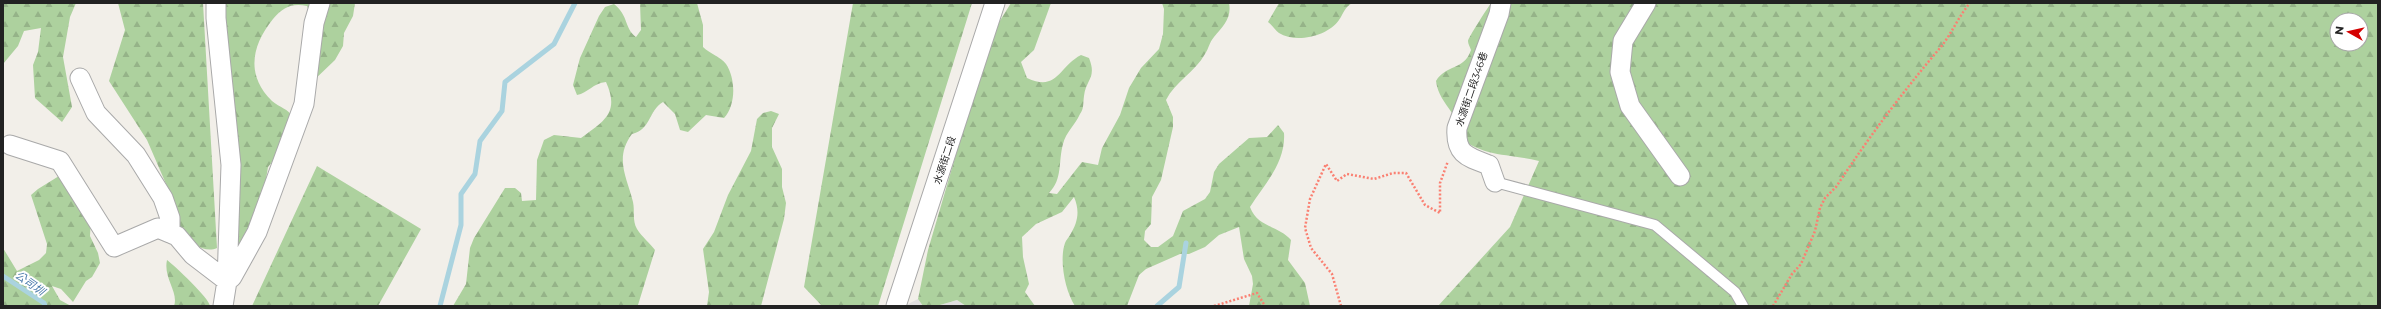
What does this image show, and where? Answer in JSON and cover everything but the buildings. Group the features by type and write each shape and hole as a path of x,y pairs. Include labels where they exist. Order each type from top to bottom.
{"street":[{"path":"216,3 216,18 231,165 227,281 223,306"},
{"path":"227,281 232,277 256,232 304,104 314,23 320,3"},
{"name":"水源街二段346巷","path":"1459,148 1456,142 1457,128 1499,14 1501,3"},
{"path":"1646,3 1623,41 1620,72 1630,106 1680,176"},
{"name":"水源街二段","path":"896,306 993,9"},
{"path":"80,78 96,113 136,155 163,198 170,218 170,233"},
{"path":"10,145 60,161 114,247 158,228 177,236 193,255 227,281"},
{"path":"1459,148 1462,153 1489,165 1495,182"}],"lane":[{"path":"1495,182 1656,225 1735,292 1743,306"}],"path":[{"path":"1773,306 1792,274 1801,264 1815,231 1820,208 1825,198 1836,187 1893,104 1932,55 1940,48 1958,17 1970,3"},
{"path":"1341,306 1332,274 1311,248 1305,228 1310,199 1326,164 1337,181 1347,174 1374,179 1393,173 1406,174 1425,204 1440,213 1440,184 1451,154 1459,148"},
{"path":"1214,306 1257,293 1265,306"}],"shaded area":[{"path":"918,299 923,306 904,306"},
{"path":"957,300 966,306 923,306 940,305"}],"green space":[{"path":"3,3 76,3 70,17 63,57 72,107 62,122 35,98 33,65 38,52 41,28 24,31 18,46 3,64"},
{"path":"118,3 203,3 217,248 204,249 195,245 187,239 180,229 176,207 147,140 109,81 125,30"},
{"path":"214,3 355,3 353,16 344,33 343,46 335,60 311,83 310,14 307,6 297,5 280,11 266,29 260,40 254,61 258,81 272,101 286,110 293,118 277,156 268,167 265,185 245,244 231,247"},
{"path":"640,3 697,3 703,25 703,47 726,64 732,77 733,99 728,113 724,118 706,115 688,132 680,130 675,114 663,102 654,110 643,129 632,134 627,143 623,159 625,176 633,202 635,222 639,232 655,250 638,305 453,306 466,284 470,248 474,238 505,188 515,188 521,193 522,201 536,200 537,160 544,140 554,135 581,138 603,121 607,115 610,109 611,101 606,82 598,84 577,95 573,85 580,58 599,16 605,7 614,4 619,8 630,30 636,37 641,30"},
{"path":"853,3 972,3 878,306 822,306 804,287"},
{"path":"1011,3 1051,3 1034,50 1021,62 1027,78 1037,82 1052,80 1073,60 1081,55 1089,58 1091,65 1092,70 1085,90 1082,110 1064,140 1058,176 1049,193 1057,194 1082,162 1098,165 1102,148 1120,115 1129,88 1141,68 1159,49 1163,34 1164,9 1162,3 1229,3 1230,8 1228,17 1212,39 1205,54 1196,66 1174,88 1166,100 1173,117 1173,127 1161,180 1152,197 1151,224 1145,231 1144,240 1151,247 1158,247 1173,236 1183,211 1205,199 1210,192 1214,172 1219,164 1249,138 1267,137 1278,125 1284,133 1282,154 1268,181 1250,207 1258,219 1280,231 1291,240 1288,260 1305,283 1310,306 1249,306 1253,284 1252,276 1244,259 1239,227 1219,235 1205,247 1189,254 1180,254 1146,269 1139,275 1127,306 1075,306 1068,292 1063,266 1063,250 1065,243 1073,230 1077,216 1077,207 1074,197 1062,212 1036,224 1022,237 1023,257 1029,284 1025,292 1035,306 966,306 957,300 940,305 923,306 918,299 928,250 991,35"},
{"path":"1279,3 1352,3 1334,26 1311,37 1294,38 1279,33 1268,22"},
{"path":"1491,3 2378,3 2378,306 1438,306 1510,227 1539,161 1484,150 1473,146 1451,131 1452,113 1440,94 1436,81 1445,72 1459,65 1468,57 1471,50 1468,41"},
{"path":"771,111 779,114 772,128 772,147 782,169 782,187 786,203 784,219 761,306 707,306 709,292 703,249 714,232 728,195 751,151 757,119 763,113"},
{"path":"317,166 421,229 378,306 252,306"},
{"path":"59,176 91,218 90,236 98,253 100,263 92,277 86,281 73,302 61,289 52,286 60,300 71,306 3,306 3,248 17,271 39,260 46,253 47,244 31,195"},
{"path":"167,260 184,275 210,306 174,306 174,295 166,267"}],"waterway":[{"path":"440,306 461,225 461,194 475,174 480,141 502,111 505,82 554,44 575,3"},
{"path":"1157,306 1179,287 1186,243"},
{"name":"公司圳","path":"3,276 44,303 45,306"}]}
